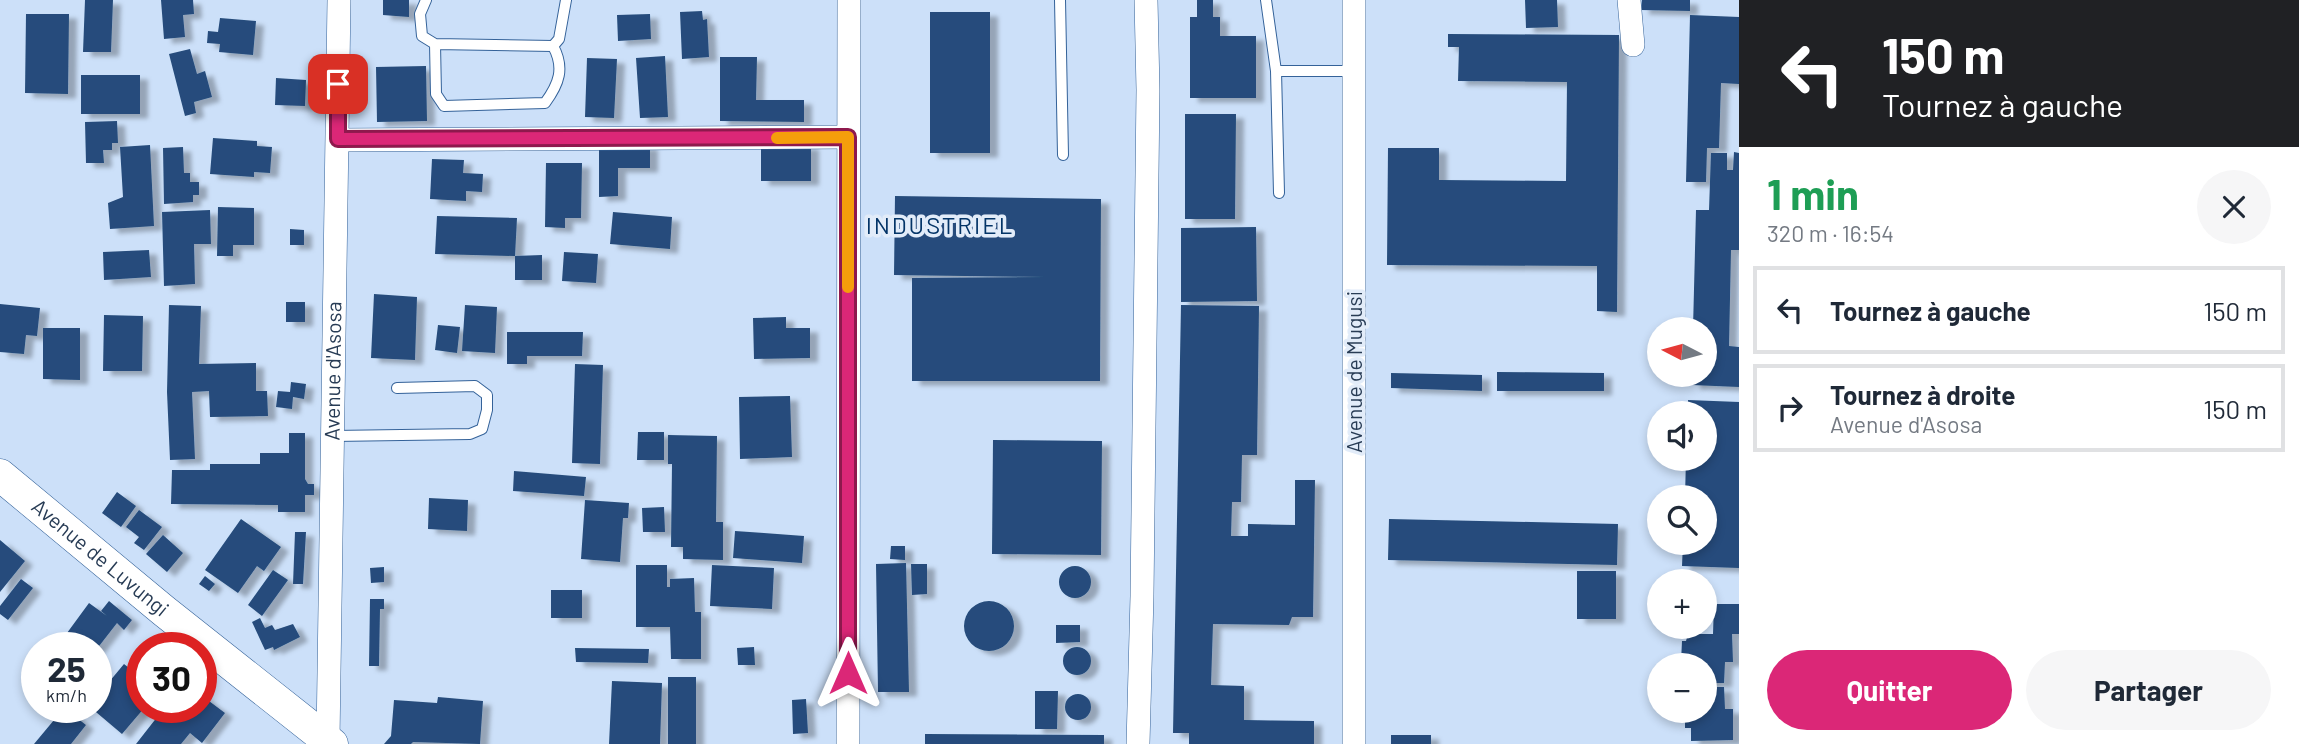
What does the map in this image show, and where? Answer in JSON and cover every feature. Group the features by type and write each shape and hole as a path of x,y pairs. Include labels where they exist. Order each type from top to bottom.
{"street":[{"name":"Avenue d'Asosa","path":"330,742 339,0"},
{"path":"848,744 849,0"},
{"path":"1138,744 1148,159 1146,0"},
{"name":"Avenue de Mugusi","path":"1354,0 1354,744"},
{"path":"1629,0 1633,45"},
{"path":"338,139 848,137"},
{"name":"Avenue de Luvungi","path":"0,475 164,611 330,742"}],"lane":[{"path":"426,0 420,14 422,36 435,44 553,46"},
{"path":"553,46 559,39 566,0"},
{"path":"1060,0 1063,155"},
{"path":"1266,0 1276,71 1279,194"},
{"path":"435,44 436,94 444,106 545,103 555,89 559,73 559,58 553,46"},
{"path":"1276,71 1354,71"},
{"path":"333,436 470,434 482,429 488,410 487,396 475,386 397,388"}],"building":[{"path":"85,0 113,0 111,52 83,52"},
{"path":"161,0 193,0 194,14 183,15 185,37 164,39"},
{"path":"383,0 409,0 409,17 383,15"},
{"path":"1197,0 1213,0 1213,17 1220,17 1220,36 1256,36 1256,98 1190,98 1190,17 1197,17"},
{"path":"1525,0 1557,0 1558,27 1526,28"},
{"path":"1642,0 1690,0 1690,11 1641,10"},
{"path":"702,11 703,20 707,19 709,57 682,59 680,12"},
{"path":"930,12 990,12 990,153 930,153"},
{"path":"26,14 69,14 68,94 25,93"},
{"path":"650,14 651,39 618,41 617,15"},
{"path":"1690,15 1739,17 1739,84 1721,83 1719,148 1707,148 1706,182 1686,182"},
{"path":"220,18 256,21 253,55 219,52 220,44 207,43 208,31 218,32"},
{"path":"1448,34 1619,35 1617,312 1597,311 1597,266 1387,265 1388,148 1439,148 1439,180 1566,181 1567,82 1458,81 1459,47 1448,47"},
{"path":"190,49 197,74 205,71 212,97 194,102 196,113 185,116 169,54"},
{"path":"665,56 668,117 640,118 636,58"},
{"path":"720,57 757,57 756,100 804,100 804,122 720,121"},
{"path":"587,58 617,59 614,118 585,117"},
{"path":"426,66 427,121 377,122 376,67"},
{"path":"81,75 140,75 140,114 81,114"},
{"path":"276,78 306,80 305,106 275,105"},
{"path":"1185,114 1236,114 1235,219 1185,219"},
{"path":"117,121 118,143 112,143 112,150 103,150 104,163 86,163 85,122"},
{"path":"213,138 257,141 257,146 272,147 270,173 254,172 254,177 210,174"},
{"path":"761,144 811,145 811,181 761,181"},
{"path":"150,145 154,226 110,229 108,203 123,197 120,147"},
{"path":"599,145 650,145 650,168 618,168 618,196 599,197"},
{"path":"183,147 184,173 190,173 190,182 199,182 199,195 193,195 193,202 164,204 163,148"},
{"path":"1734,152 1739,153 1739,250 1731,250 1729,346 1739,347 1739,387 1717,386 1717,317 1693,317 1696,210 1709,210 1711,153 1727,153 1727,170 1733,170"},
{"path":"432,159 464,160 463,173 483,174 482,192 466,191 466,201 430,199"},
{"path":"546,163 582,163 581,218 565,218 565,228 545,227"},
{"path":"895,196 1101,199 1100,381 912,381 912,278 1046,277 894,275"},
{"path":"218,207 254,208 254,245 233,245 233,256 217,256"},
{"path":"210,210 211,244 194,244 195,284 164,286 162,212"},
{"path":"613,212 672,217 670,249 610,244"},
{"path":"437,216 517,218 515,256 435,254"},
{"path":"1256,227 1257,301 1181,302 1181,228"},
{"path":"290,229 304,230 304,245 290,245"},
{"path":"149,250 151,277 104,280 103,252"},
{"path":"564,252 598,254 596,283 562,281"},
{"path":"542,255 542,280 515,280 515,256"},
{"path":"374,294 417,297 415,360 371,358"},
{"path":"286,302 305,302 305,322 286,322"},
{"path":"0,304 40,308 37,336 26,335 24,354 0,352"},
{"path":"169,305 201,306 199,364 256,363 256,391 267,391 268,416 210,417 209,391 192,392 195,459 170,460 167,392"},
{"path":"465,305 497,307 495,353 462,351"},
{"path":"1181,305 1259,306 1257,455 1242,455 1241,502 1232,502 1231,536 1248,536 1248,524 1295,525 1295,480 1315,480 1313,617 1292,617 1289,625 1213,624 1211,685 1244,686 1244,720 1314,721 1314,744 1189,744 1189,733 1173,733"},
{"path":"104,315 143,316 142,371 103,371"},
{"path":"786,317 786,328 810,328 810,358 754,359 753,318"},
{"path":"438,325 460,327 457,353 435,350"},
{"path":"43,328 80,328 80,380 43,379"},
{"path":"507,332 583,332 582,356 527,356 527,364 507,364"},
{"path":"575,364 603,365 600,464 572,463"},
{"path":"1497,372 1604,373 1604,391 1497,391"},
{"path":"1391,373 1482,375 1482,391 1391,388"},
{"path":"291,382 306,384 304,399 293,397 292,409 276,407 278,391 290,392"},
{"path":"790,396 792,457 740,459 739,397"},
{"path":"1717,401 1739,402 1739,568 1682,566 1682,555 1717,555 1717,485 1685,485 1686,471 1717,471"},
{"path":"638,432 664,432 664,460 637,460"},
{"path":"289,433 305,433 305,479 308,484 314,484 314,495 305,495 305,512 278,512 278,505 171,504 172,470 210,470 210,464 260,464 260,453 289,453"},
{"path":"668,435 717,436 716,522 723,522 723,560 683,559 683,547 671,547 672,464 668,464"},
{"path":"993,440 1102,441 1101,555 992,554"},
{"path":"514,471 586,477 584,496 513,491"},
{"path":"117,492 136,506 121,527 102,513"},
{"path":"429,498 468,500 467,531 428,529"},
{"path":"585,500 629,503 628,518 623,518 620,562 581,559"},
{"path":"664,507 665,532 643,532 642,508"},
{"path":"139,510 162,527 144,550 134,543 139,537 126,527"},
{"path":"241,519 281,547 264,571 257,566 238,593 205,570"},
{"path":"1389,519 1618,524 1617,565 1388,560"},
{"path":"735,531 804,536 802,563 733,558"},
{"path":"295,532 306,532 303,584 293,584"},
{"path":"163,535 183,553 167,572 146,554"},
{"path":"0,540 25,561 0,592"},
{"path":"891,546 905,546 905,560 890,559"},
{"path":"906,563 909,692 878,692 876,564"},
{"path":"911,564 927,564 927,594 912,595"},
{"path":"636,565 667,565 667,587 670,587 670,579 694,578 695,612 701,612 701,659 671,659 670,627 636,627"},
{"path":"712,565 774,568 772,609 710,606"},
{"path":"1075,566 1086,571 1091,582 1086,593 1075,598 1064,593 1059,582 1064,571"},
{"path":"384,567 384,582 371,583 370,568"},
{"path":"273,570 288,580 262,616 248,605"},
{"path":"1577,571 1616,571 1616,619 1577,619"},
{"path":"205,576 215,584 209,591 199,584"},
{"path":"21,579 33,588 8,620 0,614 0,606"},
{"path":"551,590 582,590 582,618 551,618"},
{"path":"370,599 384,599 384,609 380,609 379,666 369,666"},
{"path":"109,601 132,620 124,630 117,623 110,632 68,632 89,603 107,616 101,611"},
{"path":"989,601 1007,608 1014,626 1007,644 989,651 971,644 964,626 971,608"},
{"path":"1717,604 1739,604 1739,634 1732,634 1733,662 1725,662 1724,683 1717,683 1717,653 1681,653 1682,641 1717,639"},
{"path":"260,618 265,628 272,625 275,630 293,624 300,637 274,650 273,647 265,650 252,622"},
{"path":"1056,625 1080,625 1080,642 1056,643"},
{"path":"754,647 755,665 738,665 737,648"},
{"path":"1077,647 1087,651 1091,661 1087,671 1077,675 1067,671 1063,661 1067,651"},
{"path":"575,648 649,649 648,663 576,662"},
{"path":"124,664 126,723 131,723 122,734 109,723 112,723 112,678"},
{"path":"668,677 696,677 696,744 668,744"},
{"path":"612,681 662,683 660,744 609,744"},
{"path":"1717,687 1724,687 1725,709 1733,709 1733,740 1691,741 1691,728 1685,728 1685,723 1717,723"},
{"path":"1035,691 1058,691 1057,729 1035,729"},
{"path":"1078,694 1087,698 1091,707 1087,716 1078,720 1069,716 1065,707 1069,698"},
{"path":"438,697 483,701 480,744 384,744 391,736 394,700 437,703"},
{"path":"806,699 808,733 793,734 792,700"},
{"path":"217,707 225,713 202,743 190,733 181,744 136,744 152,723 217,723"},
{"path":"52,723 86,725 71,744 34,744"},
{"path":"925,734 1104,735 1104,744 925,744"},
{"path":"1391,735 1431,735 1431,744 1391,744"}],"slow traffic":[{"path":"777,138 848,137 848,287"}],"district":[{"name":"INDUSTRIEL","path":"940,226"}],"route":[{"path":"338,84 338,139 848,137 848,673"}]}
